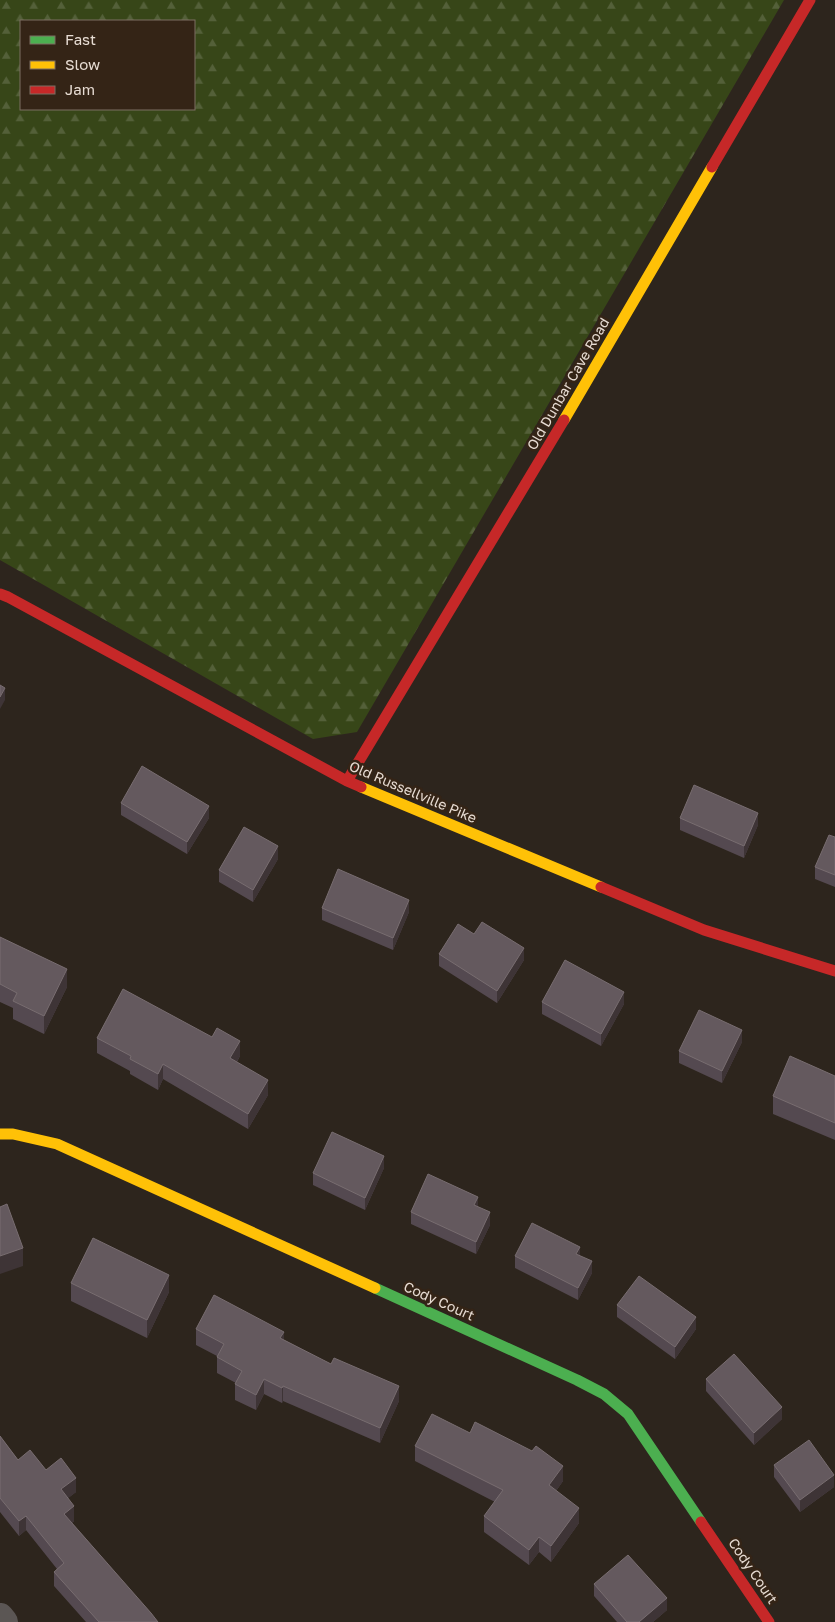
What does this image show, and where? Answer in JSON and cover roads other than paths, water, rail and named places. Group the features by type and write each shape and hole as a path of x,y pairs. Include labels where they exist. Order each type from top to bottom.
{"street":[{"name":"Old Dunbar Cave Road","path":"347,781 532,476 810,0"},
{"name":"Old Russellville Pike","path":"0,594 8,596 347,781 704,930 835,971"},
{"name":"Cody Court","path":"0,1134 13,1134 57,1144 604,1394 628,1414 770,1622"},
{"path":"0,1617 4,1622"}]}
